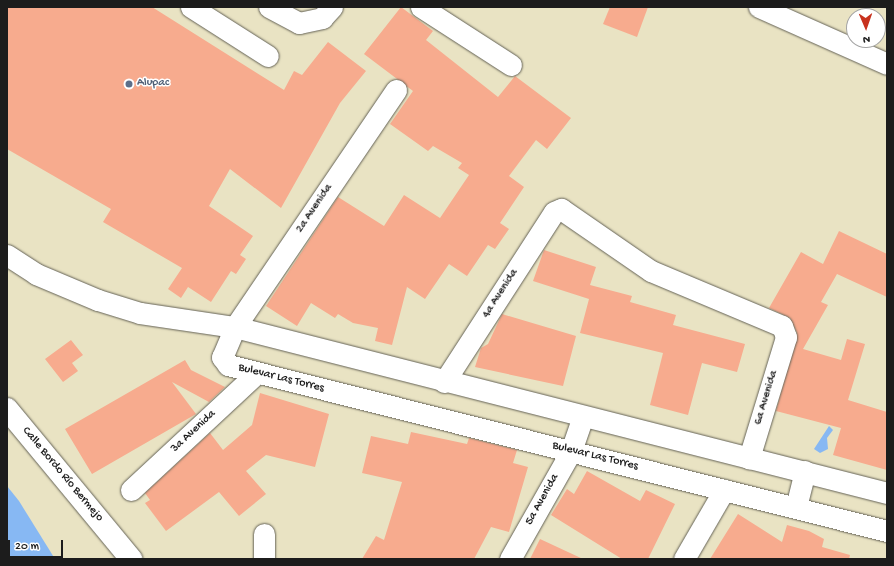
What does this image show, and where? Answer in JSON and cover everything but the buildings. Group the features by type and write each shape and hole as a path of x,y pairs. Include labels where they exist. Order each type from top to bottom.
{"main road":[{"name":"Calle Bordo Río Bermejo","path":"7,409 131,559"}],"street":[{"path":"191,7 268,56"},
{"path":"269,7 299,23 322,18 332,7"},
{"path":"421,7 511,65"},
{"path":"759,7 887,64"},
{"name":"2a Avenida","path":"235,328 396,90"},
{"name":"6a Avenida","path":"561,210 651,271 772,319 782,326 786,337 749,458"},
{"name":"4a Avenida","path":"444,382 554,212 561,210"},
{"path":"7,255 36,274 98,300 140,313 235,328 583,417 805,471 887,493"},
{"name":"Bulevar Las Torres","path":"235,328 222,357 228,365 887,531"},
{"name":"3a Avenida","path":"131,490 257,373"},
{"name":"5a Avenida","path":"510,559 571,451 583,417"},
{"path":"796,507 805,471"},
{"path":"684,559 724,490"},
{"path":"264,534 264,559"}],"water":[{"path":"829,426 833,430 827,438 828,449 820,453 814,449"},
{"path":"7,486 19,501 55,559 7,559"}],"place":[{"name":"Alupac","path":"129,84"}]}
